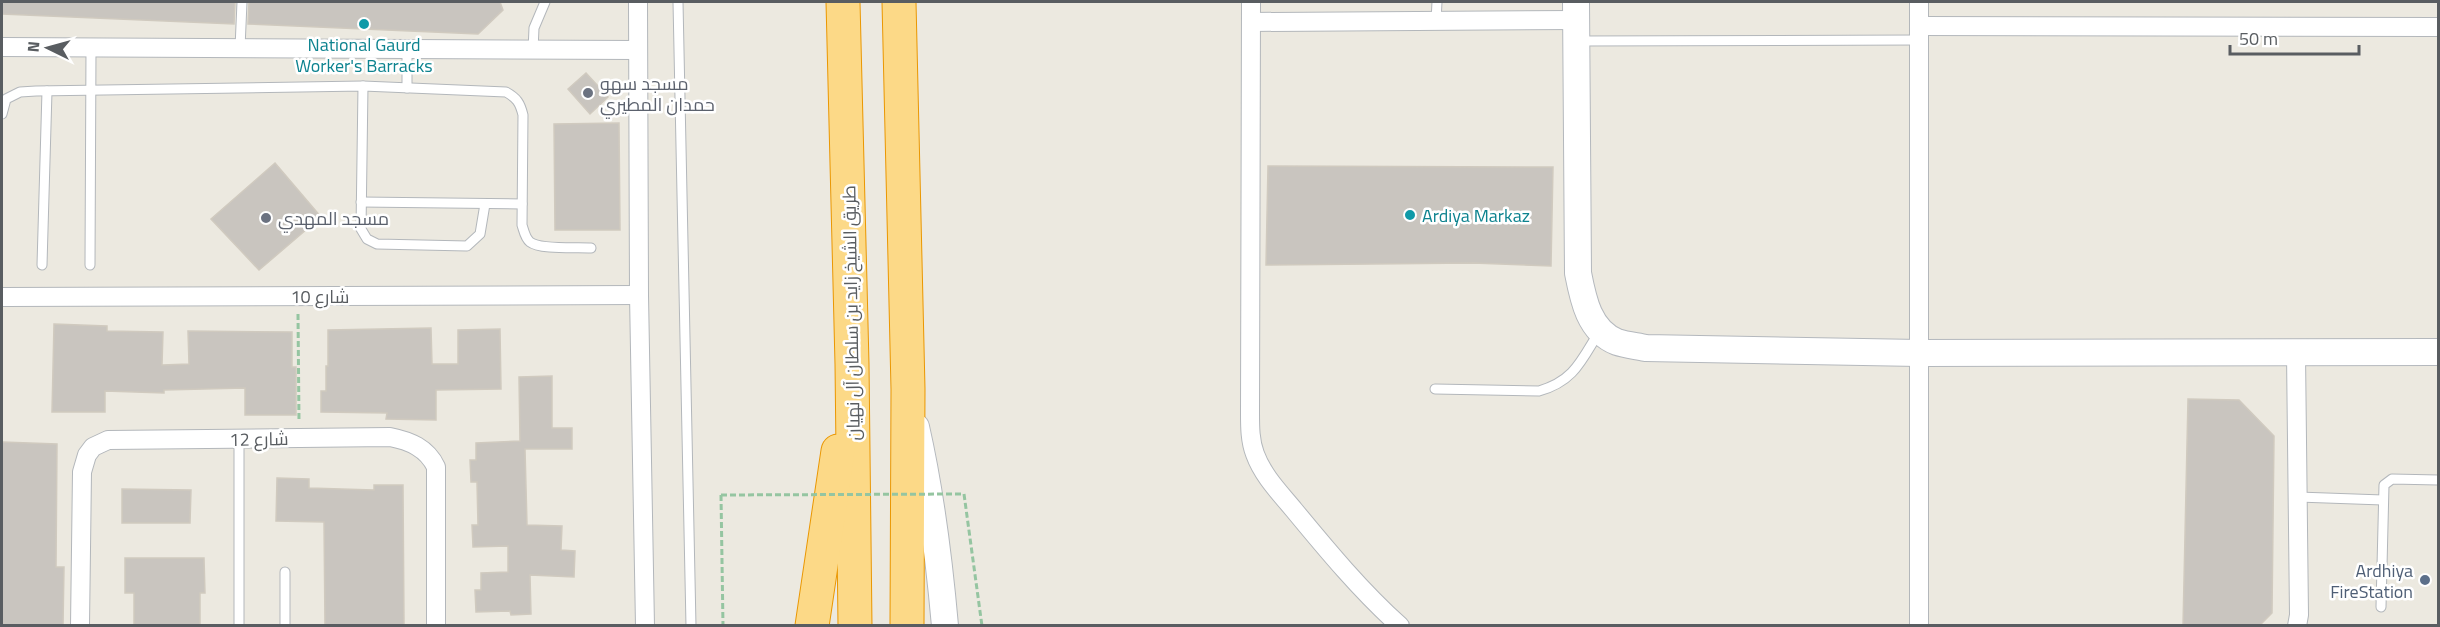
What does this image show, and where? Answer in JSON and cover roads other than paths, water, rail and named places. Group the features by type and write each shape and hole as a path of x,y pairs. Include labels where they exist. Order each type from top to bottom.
{"highway":[{"name":"طريق الشيخ زايد بن سلطان آل نهيان","path":"843,2 852,364 855,626"},
{"path":"899,2 908,388 907,626"},
{"path":"812,626 852,364"}],"street":[{"path":"638,2 639,295 645,626"},
{"path":"1251,2 1250,434 1255,454 1265,475 1315,536 1382,610 1400,626"},
{"path":"1919,2 1919,626"},
{"path":"1251,22 1576,21 1578,273 1589,316 1600,330 1616,342 1646,348 1919,353 2439,352"},
{"path":"1919,33 2439,27"},
{"path":"2,48 638,50"},
{"name":"شارع 10","path":"2,297 639,295"},
{"path":"2296,354 2299,615 2297,626"},
{"path":"908,388 929,484 945,626"},
{"name":"شارع 12","path":"80,626 80,486 87,455 93,447 108,440 239,440 390,436 407,441 430,455 436,467 436,626"}],"lane":[{"path":"240,48 242,2"},
{"path":"533,50 534,28 545,2"},
{"path":"678,2 691,626"},
{"path":"1436,21 1437,2"},
{"path":"1576,21 1919,33"},
{"path":"90,265 91,48"},
{"path":"406,88 407,49"},
{"path":"363,86 361,202 363,235 372,243 461,247 472,243 480,234 485,204"},
{"path":"2,114 6,99 20,92 363,86 506,92 514,96 520,104 523,115 522,225 525,236 531,243 541,246 591,248"},
{"path":"42,265 47,91"},
{"path":"361,202 522,204"},
{"path":"1435,388 1539,391 1556,386 1574,372 1600,330"},
{"path":"239,440 239,626"},
{"path":"2381,607 2384,485 2392,479 2439,480"},
{"path":"2298,497 2383,500"},
{"path":"285,572 285,626"}],"place":[{"name":"National Gaurd Worker's Barracks","path":"364,24"},
{"name":"مسجد سهو حمدان المطيري","path":"588,93"},
{"name":"Ardiya Markaz","path":"1410,215"},
{"name":"مسجد المهدي","path":"266,218"},
{"name":"Ardhiya FireStation","path":"2425,580"}]}
